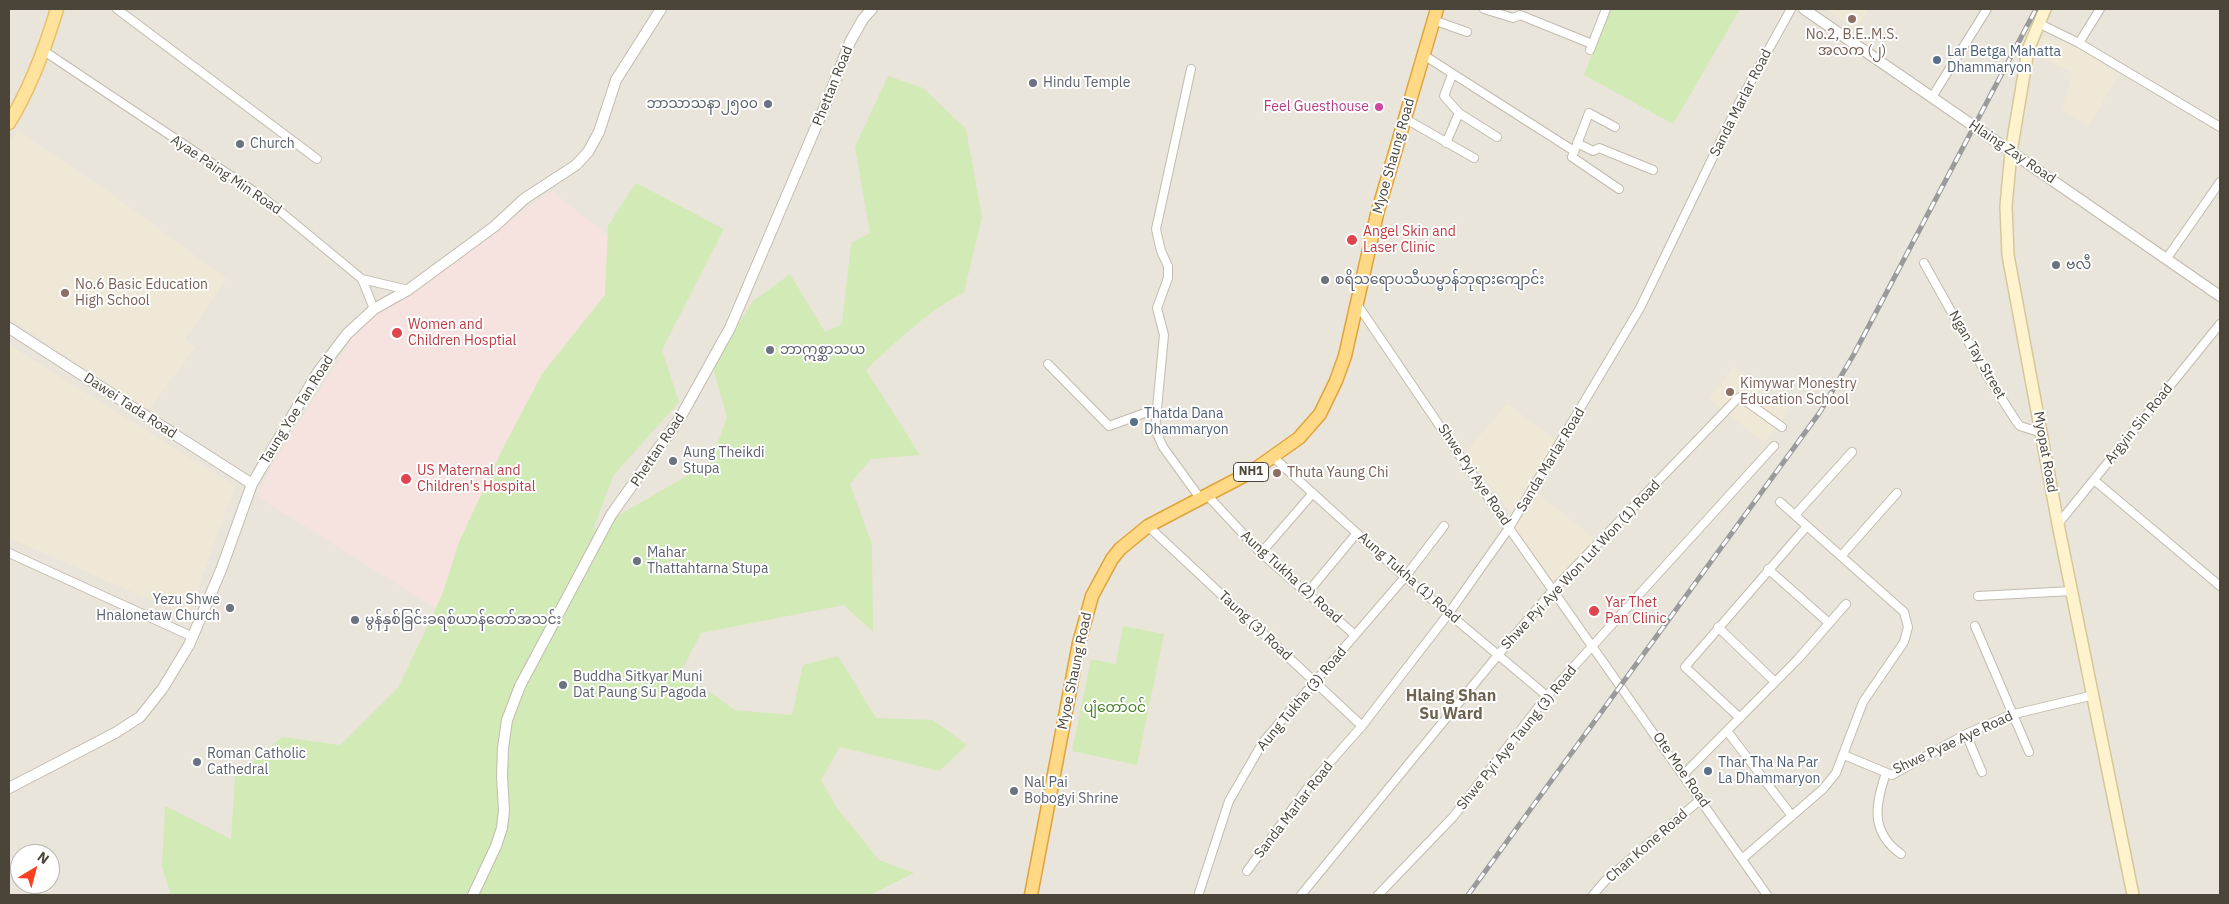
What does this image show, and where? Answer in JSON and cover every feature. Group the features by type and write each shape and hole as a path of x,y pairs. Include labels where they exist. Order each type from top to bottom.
{"highway":[{"name":"Myoe Shaung Road","path":"1031,895 1079,643 1092,596 1112,558 1148,526 1234,482 1273,457 1299,438 1320,414 1339,373 1377,214 1435,14"}],"main road":[{"path":"9,123 32,82 57,9"},
{"name":"Myopat Road","path":"2045,9 2028,50 2012,152 2006,206 2008,255 2058,524 2133,895"}],"street":[{"path":"117,9 317,159"},
{"name":"Taung Yoe Tan Road","path":"9,788 115,733 140,717 164,688 193,637 221,570 252,484 318,372 347,334 374,309 408,290 495,226 524,199 576,165 588,152 599,132 616,80 661,9"},
{"name":"Phettan Road","path":"473,895 496,846 502,828 504,812 503,748 507,720 520,686 611,515 680,418 723,343 827,103 850,42 863,19 872,9"},
{"path":"1484,9 1513,18 1520,15 1591,47 1606,9"},
{"name":"Sanda Marlar Road","path":"1247,871 1309,786 1362,726 1449,613 1509,528 1640,308 1739,103 1791,9"},
{"name":"Hlaing Zay Road","path":"1804,9 2220,296"},
{"path":"1932,97 1987,9"},
{"path":"2079,43 2100,9"},
{"path":"1435,14 1467,32"},
{"path":"2040,24 2079,43 2220,127"},
{"name":"Ayae Paing Min Road","path":"44,51 264,198 362,280 408,290"},
{"path":"1422,54 1452,75 1575,147 1593,151 1599,148 1653,170"},
{"name":"Aung Tukha (2) Road","path":"1191,69 1156,229 1161,250 1168,266 1168,278 1157,308 1164,335 1155,429 1163,447 1204,497 1261,553 1308,592 1355,635"},
{"path":"1452,75 1444,96 1459,113 1497,137"},
{"path":"1446,143 1459,113"},
{"path":"1615,127 1589,113 1572,157 1619,189"},
{"path":"1404,118 1474,158"},
{"path":"2167,258 2220,182"},
{"name":"Ngan Tay Street","path":"1924,263 1988,377 2016,421 2020,426 2042,433"},
{"path":"362,280 374,309"},
{"name":"Shwe Pyi Aye Road","path":"1357,304 1509,528 1594,645"},
{"name":"Argyin Sin Road","path":"2058,524 2220,324"},
{"name":"Dawei Tada Road","path":"9,328 252,484"},
{"path":"1048,364 1109,426 1156,409"},
{"name":"Shwe Pyi Aye Won Lut Won (1) Road","path":"1301,895 1498,654 1554,590 1736,400 1740,398 1782,427"},
{"name":"Shwe Pyi Aye Taung (3) Road","path":"1378,895 1453,817 1547,696 1774,446"},
{"path":"1795,515 1852,452"},
{"name":"Aung Tukha (1) Road","path":"1273,457 1406,577 1547,696"},
{"path":"2094,480 2220,586"},
{"path":"1261,553 1313,493"},
{"path":"1842,555 1897,493"},
{"path":"1742,859 1823,789 1836,772 1863,702 1904,642 1908,627 1904,612 1780,502"},
{"name":"Taung (3) Road","path":"1148,526 1362,726"},
{"name":"Aung Tukha (3) Road","path":"1199,894 1229,802 1263,742 1406,577 1444,526"},
{"path":"1740,718 1685,667 1807,526"},
{"path":"1308,592 1357,533"},
{"path":"9,553 193,637"},
{"path":"1768,569 1829,623"},
{"path":"1978,596 2072,591"},
{"path":"1683,775 1775,682 1846,604"},
{"path":"1974,626 2029,752"},
{"path":"1718,627 1775,682"},
{"name":"Ote Moe Road","path":"1594,645 1767,895"},
{"name":"Shwe Pyae Aye Road","path":"1844,755 1892,775 1966,734 2014,714 2094,695"},
{"path":"1727,731 1792,816"},
{"path":"1966,734 1982,772"},
{"path":"1886,773 1880,789 1877,820 1883,836 1891,847 1902,854"},
{"name":"Chan Kone Road","path":"1593,895 1605,881 1701,799"}],"shaded area":[{"path":"9,9 2220,9 2220,895 9,895"},
{"name":"No.2, B.E..M.S. အလက (၂)","path":"1825,9 1870,9 1856,29"},
{"path":"2043,36 2077,47 2119,74 2089,126 2062,110 2073,73 2032,53"},
{"path":"18,131 116,197 227,279 185,339 195,348 148,411 9,318 9,145"},
{"name":"US Maternal and Children's Hospital","path":"552,191 655,274 401,763 351,734 398,688 435,608 257,496 273,463 362,324"},
{"path":"9,345 235,486 188,616 9,538"},
{"path":"1734,366 1790,410 1764,443 1709,398"},
{"path":"1507,403 1563,446 1512,514 1465,453"},
{"path":"1535,491 1597,541 1560,590 1513,526"}],"green space":[{"path":"1610,9 1740,9 1673,124 1584,75"},
{"path":"888,76 923,88 966,129 982,217 964,292 925,318 900,338 866,370 920,455 871,459 850,484 872,545 873,632 844,605 701,633 681,672 735,710 792,715 803,665 838,656 876,718 933,720 967,745 939,771 840,747 821,780 837,808 879,860 914,873 870,895 171,895 162,867 165,806 231,839 235,777 282,737 340,745 398,688 442,595 459,542 502,450 542,374 605,295 608,226 636,183 724,229 662,350 679,402 613,476 593,530 711,462 727,417 712,364 753,301 790,274 825,332 842,324 851,243 870,233 855,147"},
{"name":"ပျံတော်ဝင်","path":"1123,626 1164,634 1137,765 1072,751 1091,659 1116,664"}],"railway":[{"path":"1468,895 1820,412 1854,354 2036,9"}],"place":[{"name":"No.2, B.E..M.S. အလက (၂)","path":"1852,19"},
{"name":"Lar Betga Mahatta Dhammaryon","path":"1937,60"},
{"name":"Hindu Temple","path":"1033,83"},
{"name":"ဘာသာသနာ၂၅၀၀","path":"768,104"},
{"name":"Feel Guesthouse","path":"1379,107"},
{"name":"Church","path":"240,144"},
{"name":"Angel Skin and Laser Clinic","path":"1352,240"},
{"name":"ဗလီ","path":"2056,265"},
{"name":"စရိသရောပသီယမ္မာန်ဘုရားကျောင်း","path":"1325,280"},
{"name":"No.6 Basic Education High School","path":"65,293"},
{"name":"Women and Children Hosptial","path":"397,333"},
{"name":"ဘာဣစ္ဆာသယ","path":"770,350"},
{"name":"Kimywar Monestry Education School","path":"1730,392"},
{"name":"Thatda Dana Dhammaryon","path":"1134,422"},
{"name":"Aung Theikdi Stupa","path":"673,461"},
{"name":"Thuta Yaung Chi","path":"1277,473"},
{"name":"US Maternal and Children's Hospital","path":"406,479"},
{"name":"Mahar Thattahtarna Stupa","path":"637,561"},
{"name":"Yezu Shwe Hnalonetaw Church","path":"230,608"},
{"name":"Yar Thet Pan Clinic","path":"1594,611"},
{"name":"မွန်နှစ်ခြင်းခရစ်ယာန်တော်အသင်း","path":"355,620"},
{"name":"Buddha Sitkyar Muni Dat Paung Su Pagoda","path":"563,685"},
{"name":"Roman Catholic Cathedral","path":"197,762"},
{"name":"Thar Tha Na Par La Dhammaryon","path":"1708,771"},
{"name":"Nal Pai Bobogyi Shrine","path":"1014,791"}],"district":[{"name":"Hlaing Shan Su Ward","path":"1451,705"}]}
